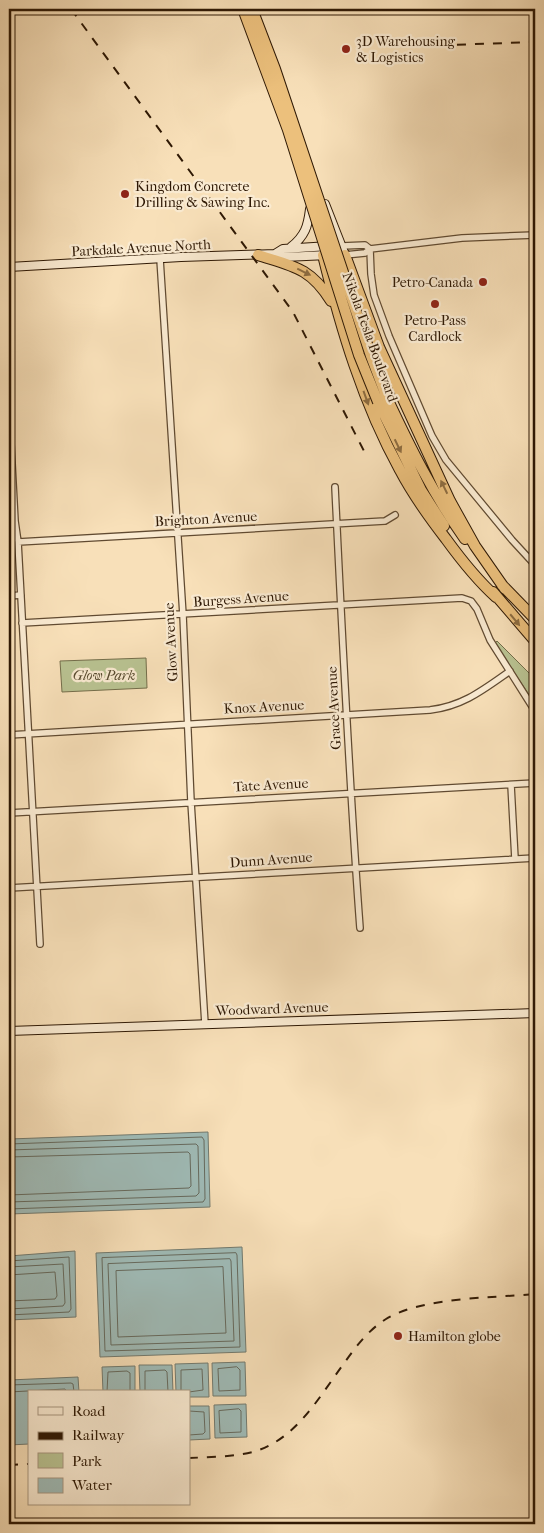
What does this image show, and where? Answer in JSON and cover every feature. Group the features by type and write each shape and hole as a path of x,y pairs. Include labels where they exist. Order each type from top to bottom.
{"highway":[{"name":"Nikola Tesla Boulevard","path":"245,9 288,130 359,355 382,400 446,512 505,589 535,620"},
{"name":"Nikola Tesla Boulevard","path":"252,9 275,69 371,356 382,400 421,490 438,518 496,597 535,641"},
{"path":"344,250 360,299 379,347 450,501 476,546 505,589"},
{"path":"327,251 360,299"},
{"path":"327,251 340,319 367,402 400,471 423,509 475,578 496,597"},
{"path":"258,255 283,263 311,276 321,284 340,319"}],"main road":[{"path":"245,9 299,154 312,173 344,250"},
{"path":"299,154 301,176 310,209 327,251"},
{"path":"301,176 327,251"},
{"path":"290,248 307,229 310,209"},
{"name":"Parkdale Avenue North","path":"275,254 283,249 290,248 327,251"},
{"name":"Parkdale Avenue North","path":"9,267 275,254 284,257 344,250"},
{"name":"Woodward Avenue","path":"9,1030 535,1013"}],"street":[{"name":"Parkdale Avenue North","path":"344,250 365,254 370,249 462,238 535,235"},
{"name":"Parkdale Avenue North","path":"344,250 365,245 370,249"},
{"path":"370,249 374,295 389,336 432,436 446,460 512,540 535,564"},
{"name":"Glow Avenue","path":"160,259 183,615 191,802 205,1024"},
{"path":"9,406 12,522 18,542 40,944"},
{"name":"Grace Avenue","path":"335,487 340,605 348,714 350,794 360,928"},
{"name":"Brighton Avenue","path":"18,542 385,521 394,515"},
{"path":"9,596 21,595"},
{"name":"Burgess Avenue","path":"22,623 462,598 471,602 477,609 490,640 510,671"},
{"path":"510,671 535,711"},
{"name":"Knox Avenue","path":"9,734 447,708 468,699 510,671"},
{"name":"Tate Avenue","path":"9,813 535,783"},
{"path":"511,785 515,859"},
{"name":"Dunn Avenue","path":"9,888 535,858"}],"green space":[{"path":"497,641 535,679 535,704 495,643"},
{"name":"Glow Park","path":"146,658 147,688 62,692 60,661"}],"water":[{"path":"208,1132 210,1207 9,1214 9,1139"},
{"path":"242,1247 246,1352 100,1357 96,1253"},
{"path":"75,1251 76,1317 9,1320 9,1256"},
{"path":"245,1362 246,1396 213,1396 212,1363"},
{"path":"208,1363 209,1397 190,1397 190,1390 176,1390 175,1364"},
{"path":"139,1365 172,1365 173,1390 140,1390"},
{"path":"135,1366 135,1390 103,1390 102,1367"},
{"path":"78,1377 79,1390 28,1390 28,1444 9,1445 9,1380"},
{"path":"246,1404 247,1437 215,1438 214,1405"},
{"path":"190,1406 209,1406 210,1439 190,1440"}],"railway":[{"path":"71,9 293,312 365,453"},
{"path":"421,46 535,42"},
{"path":"190,1458 245,1454 268,1446 281,1438 314,1405 367,1334 386,1319 418,1306 438,1302 535,1294"},
{"path":"9,1465 28,1464"}],"place":[{"name":"3D Warehousing & Logistics","path":"346,49"},
{"name":"Kingdom Concrete Drilling & Sawing Inc.","path":"125,194"},
{"name":"Petro-Canada","path":"483,282"},
{"name":"Petro-Pass Cardlock","path":"435,304"},
{"name":"Hamilton globe","path":"398,1336"}]}
